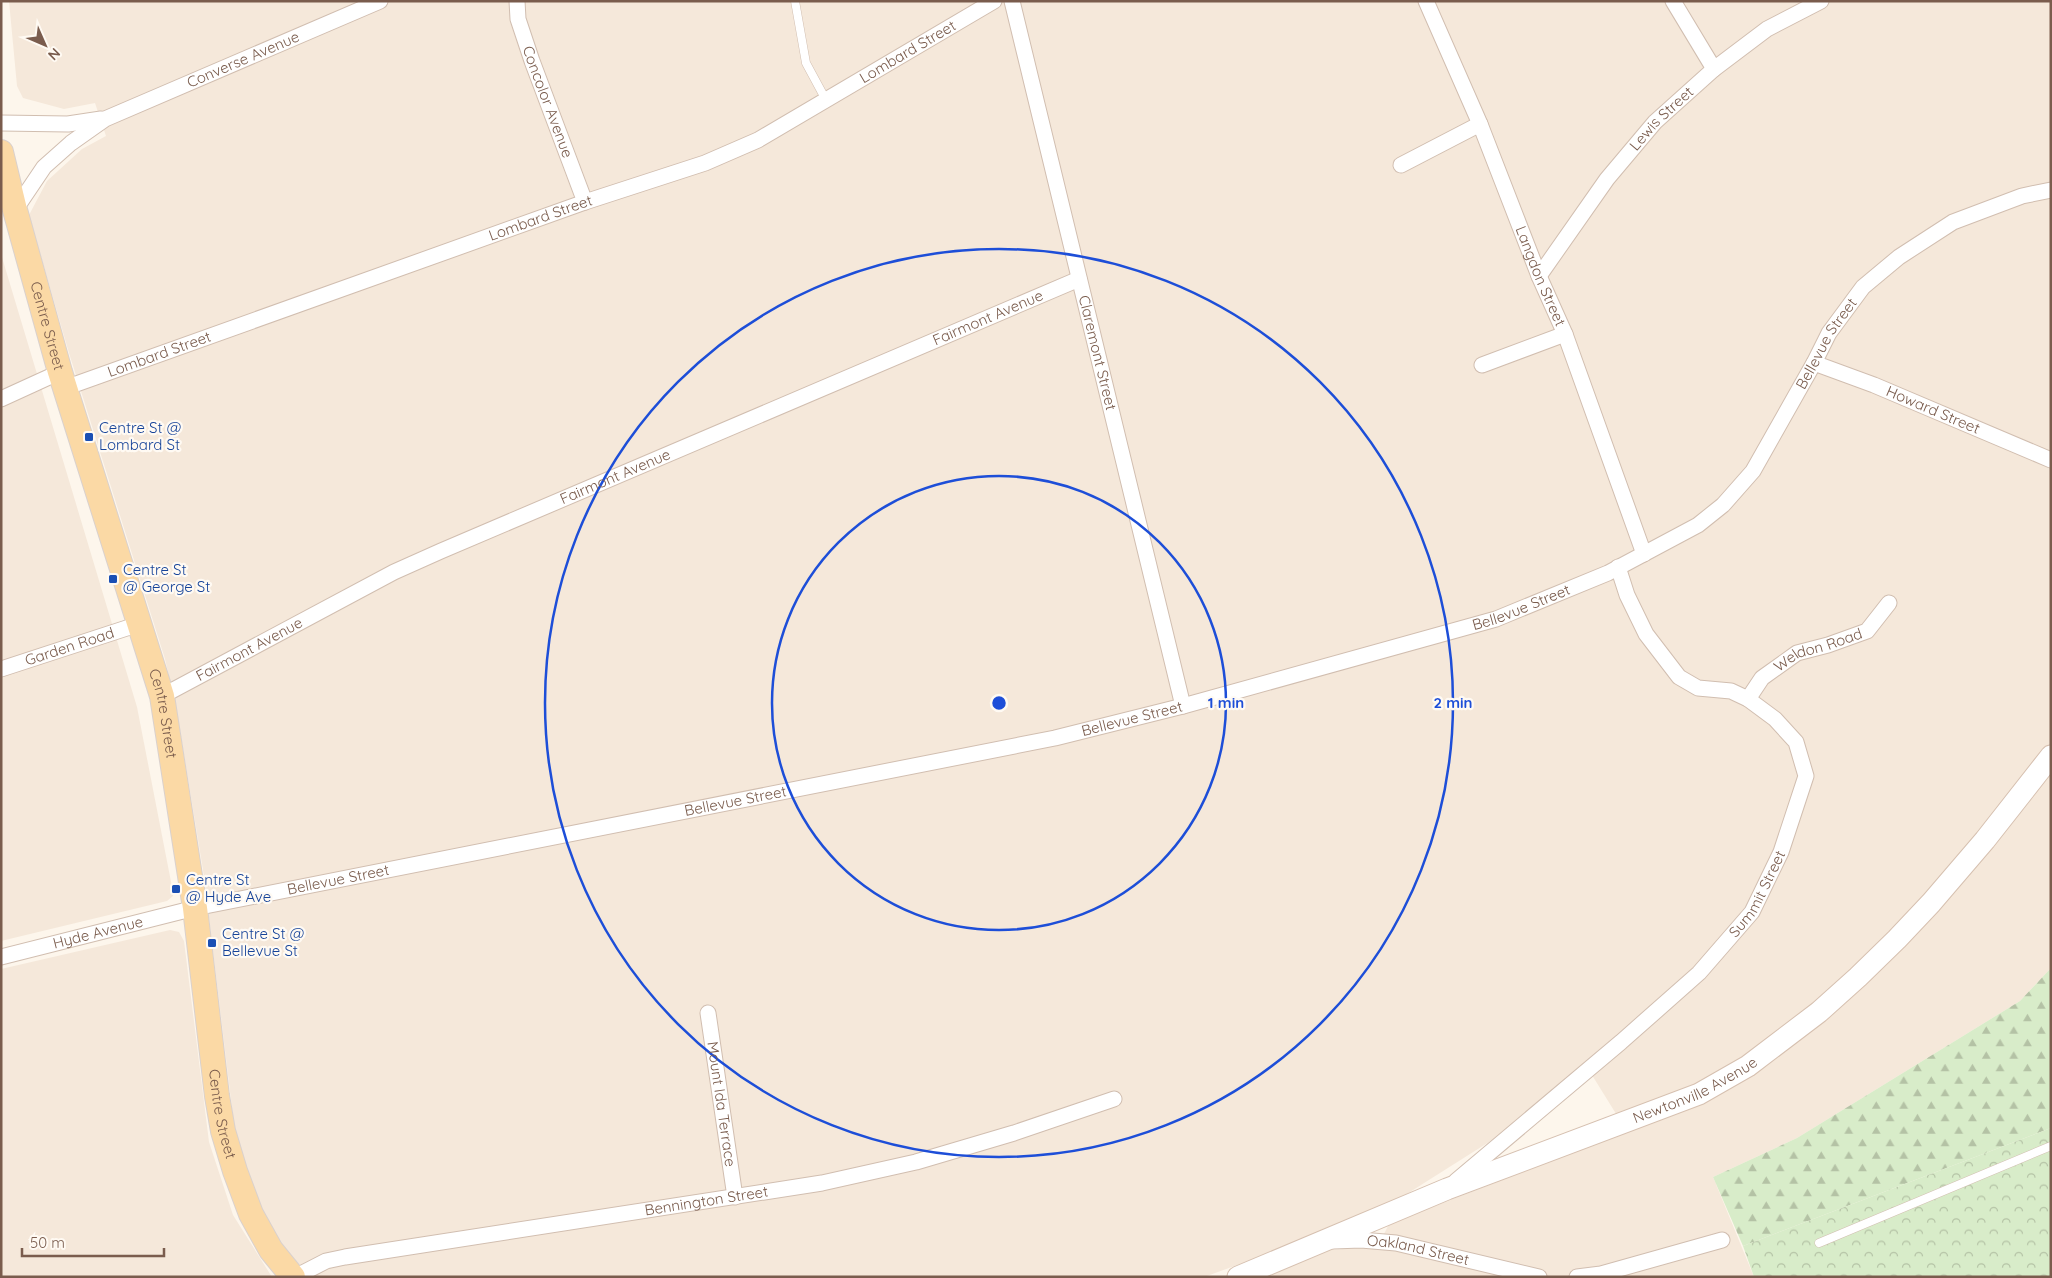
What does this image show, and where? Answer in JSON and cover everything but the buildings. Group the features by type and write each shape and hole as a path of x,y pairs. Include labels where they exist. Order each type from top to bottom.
{"main road":[{"name":"Centre Street","path":"1,152 62,380 162,696 194,908 223,1131 251,1214 271,1250 294,1277"},
{"name":"Newtonville Avenue","path":"1238,1277 1447,1189 1699,1094 1725,1080 1769,1051 1819,1012 1858,977 1931,903 2051,756"}],"street":[{"name":"Converse Avenue","path":"15,210 44,168 71,143 105,119 380,1"},
{"path":"506,1 518,19"},
{"name":"Concolor Avenue","path":"517,1 518,19 585,202"},
{"name":"Lombard Street","path":"1,399 730,154 758,140 994,1"},
{"name":"Claremont Street","path":"1012,1 1183,706"},
{"name":"Langdon Street","path":"1426,1 1480,124 1539,276 1565,334 1644,554"},
{"path":"1673,1 1714,69"},
{"name":"Lewis Street","path":"1539,276 1608,179 1649,130 1714,69 1767,30 1821,1"},
{"name":"Converse Avenue","path":"1,123 68,124 105,119"},
{"path":"1401,165 1480,124"},
{"name":"Bellevue Street","path":"194,908 1002,749 1183,706 1496,619 1618,567 1698,525 1723,505 1753,471 1829,333 1862,287 1899,256 1954,222 2022,196 2051,190"},
{"name":"Fairmont Avenue","path":"162,696 379,580 441,551 1079,279"},
{"path":"1482,365 1565,334"},
{"name":"Howard Street","path":"1814,363 1874,385 2051,460"},
{"name":"Summit Street","path":"1447,1189 1622,1042 1699,973 1752,912 1781,852 1806,776 1796,742 1775,719 1748,699 1731,691 1698,688 1679,677 1646,634 1628,595 1618,567"},
{"name":"Weldon Road","path":"1748,699 1762,678 1797,653 1867,632 1890,603"},
{"name":"Garden Road","path":"1,669 138,624"},
{"name":"Hyde Avenue","path":"1,957 194,908"},
{"name":"Mount Ida Terrace","path":"708,1013 736,1197"},
{"name":"Bennington Street","path":"294,1277 326,1261 345,1256 822,1183 916,1162 1014,1133 1114,1099"},
{"name":"Oakland Street","path":"1326,1241 1361,1240 1396,1243 1539,1277"},
{"path":"1577,1277 1602,1274 1722,1240"}],"lane":[{"path":"795,1 806,63 826,100"},
{"path":"1819,1243 2051,1146"}],"shaded area":[{"path":"9,1 2051,1 2051,744 1937,885 1848,974 1780,1032 1724,1072 1618,1117 1587,1067 1489,1142 1402,1197 1279,1250 1204,1277 312,1277 277,1242 256,1200 235,1133 204,876 176,706 165,659 69,353 29,215 47,181 82,149 106,136 95,103 64,109 23,98 17,86"},
{"path":"1,254 137,707 173,896 167,901 1,941"},
{"path":"2051,772 2051,968 2020,1001 1797,1138 1713,1177 1754,1277 1255,1277 1320,1251 1378,1246 1389,1224 1687,1108 1794,1043"},
{"path":"170,930 179,932 184,941 209,1142 233,1215 272,1277 1,1277 1,969"}],"green space":[{"path":"2051,968 2051,1128 1743,1246 1713,1177 1797,1138 2020,1001"},
{"path":"2051,1128 2051,1277 1754,1277 1743,1246"}],"place":[{"name":"Centre St @ Lombard St","path":"89,437"},
{"name":"Centre St @ George St","path":"113,579"},
{"name":"Centre St @ Hyde Ave","path":"176,889"},
{"name":"Centre St @ Bellevue St","path":"212,943"}]}
